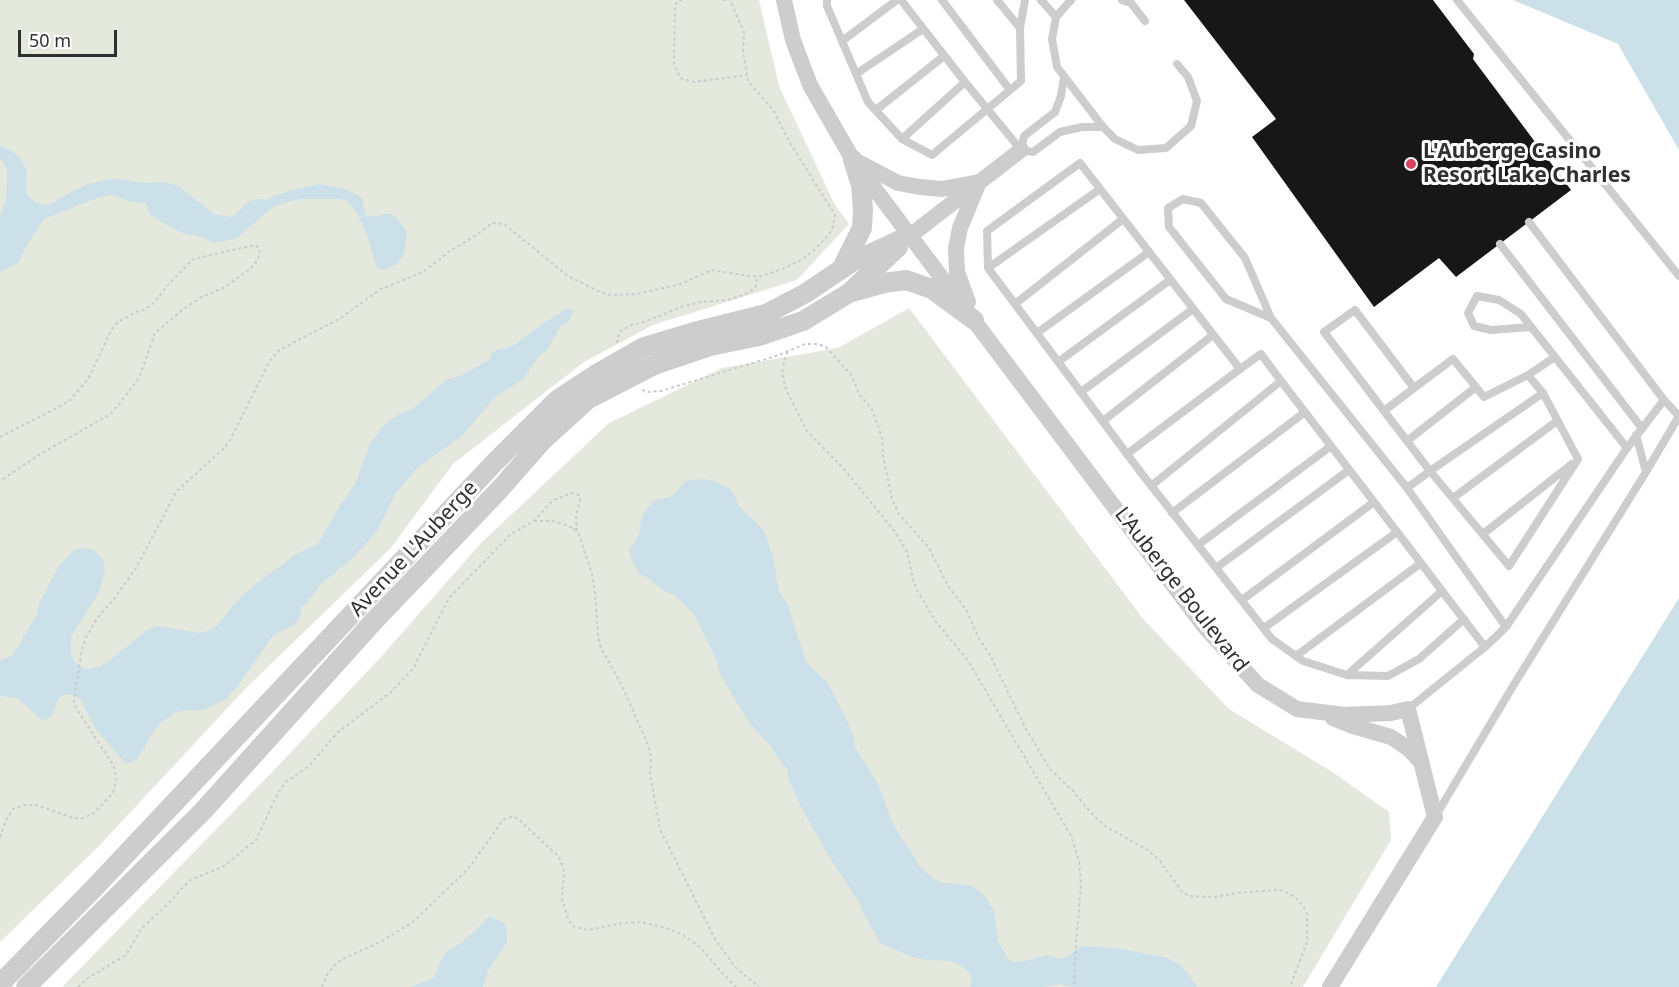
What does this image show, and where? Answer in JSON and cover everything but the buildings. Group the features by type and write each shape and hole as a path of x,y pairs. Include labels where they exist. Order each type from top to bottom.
{"street":[{"name":"L'Auberge Boulevard","path":"784,0 793,40 810,85 853,160 1204,626 1258,685 1297,709 1345,715 1391,713 1408,709"},
{"name":"Avenue L'Auberge","path":"0,984 96,886 494,463 557,400 628,367 654,365 710,346 759,336 803,321 849,293 911,235 1021,150"},
{"path":"853,160 898,183 920,187 942,189 979,182"},
{"path":"842,268 862,228 861,185 853,160"},
{"path":"974,320 957,272 956,248 960,228 979,182"},
{"name":"Avenue L'Auberge","path":"26,987 203,811 374,621 500,489 543,440 628,367 644,347 766,314 806,293 852,262 911,235"},
{"path":"849,293 884,283 906,280 932,289 974,320"},
{"path":"1330,987 1435,817 1408,709"},
{"path":"1316,711 1353,726 1391,737 1410,750 1422,763"}],"lane":[{"path":"834,0 827,3 868,102 902,139 932,155 1021,81 1020,28 1025,0"},
{"path":"842,41 899,0 1021,150 1033,152 1060,132 1082,127 1103,127"},
{"path":"942,0 1010,90"},
{"path":"998,0 1020,28"},
{"path":"1041,0 1056,17"},
{"path":"1071,0 1056,17 1052,39 1057,67 1103,127 1115,139 1138,150 1166,148 1191,126 1197,101 1188,77 1177,64"},
{"path":"1122,0 1131,3 1145,21"},
{"path":"1456,0 1679,276"},
{"path":"856,74 923,29"},
{"path":"876,110 944,56"},
{"path":"1021,150 1024,136 1055,112 1064,77"},
{"path":"902,139 964,82"},
{"path":"1239,369 1080,163 987,231 988,268 1151,486 1272,639 1303,661 1347,675 1388,676 1419,659 1464,619"},
{"path":"988,268 1100,189"},
{"path":"1271,318 1226,299 1168,226 1168,208 1183,199 1201,203 1245,258 1271,318 1407,489 1506,627"},
{"path":"1015,304 1123,219"},
{"path":"1435,817 1679,416 1529,222"},
{"path":"1500,244 1638,431 1646,472"},
{"path":"1037,333 1149,252"},
{"path":"1058,362 1170,280"},
{"path":"1531,327 1491,330 1474,327 1468,314 1477,296 1499,300 1521,314 1627,448"},
{"path":"1081,392 1193,309"},
{"path":"1414,388 1355,309 1324,332 1430,471 1509,566 1578,459"},
{"path":"1103,421 1213,335"},
{"path":"1127,454 1261,354 1485,647"},
{"path":"1384,411 1453,360 1484,397 1528,375 1555,357"},
{"path":"1528,375 1543,393 1578,459"},
{"path":"1151,486 1281,381"},
{"path":"1407,441 1476,387"},
{"path":"1407,489 1543,393"},
{"path":"1408,709 1485,647 1506,627 1638,431 1664,399"},
{"path":"1172,513 1305,412"},
{"path":"1453,498 1557,420"},
{"path":"1198,544 1331,446"},
{"path":"1483,534 1578,459"},
{"path":"1216,568 1349,470"},
{"path":"1242,600 1374,502"},
{"path":"1264,628 1397,532"},
{"path":"1296,656 1421,563"},
{"path":"1347,675 1442,591"}],"path":[{"path":"682,0 675,5 674,64 680,78 694,82 747,75"},
{"path":"0,837 7,818 14,809 36,805 62,815 82,818 94,813 112,793 116,786 114,766 76,708 74,700 86,637 98,617 136,568 176,492 230,440 269,362 279,350 339,319 381,290 423,272 492,223 504,224 579,283 610,295 636,294 681,284 711,270 762,276 803,259 832,230 835,215 790,143 773,110 748,81 742,52 744,32 730,0 723,0"},
{"path":"0,436 69,401 88,379 112,329 126,316 144,310 154,303 193,259 255,245 259,248 260,254 250,268 225,287 200,298 155,333 139,378 109,415 42,453 0,482"},
{"path":"757,276 754,289 743,295 727,300 684,306 631,325 619,332 616,342 639,388 648,392 661,391 740,368 804,344 818,344 826,347 852,376 860,396 873,412 882,438 886,476 899,514 929,548 948,586 968,611 978,637 990,655 1026,729 1050,769 1105,826 1148,850 1160,861 1182,892 1189,896 1215,897 1276,890 1284,891 1295,897 1307,914 1307,942 1290,987"},
{"path":"788,351 782,372 786,390 807,431 844,469 895,532 907,552 918,592 936,622 967,659 1071,836 1079,861 1081,886 1074,987"},
{"path":"78,987 88,978 126,955 141,929 191,880 224,866 256,840 278,793 286,782 309,766 338,732 391,692 412,669 454,592 511,534 534,521 552,501 571,493 579,495 577,531 557,522 534,521"},
{"path":"573,528 578,532 592,574 601,648 622,686 649,747 650,774 660,829 715,939 736,968 759,987"},
{"path":"322,987 327,975 341,960 382,941 413,922 468,869 502,820 511,817 517,818 559,857 564,870 562,898 567,918 572,926 587,930 642,922 670,929 683,934 700,947 736,987"}],"shaded area":[{"path":"0,0 759,0 779,86 834,203 849,224 797,280 653,325 584,362 453,464 390,549 247,687 98,847 0,942"},
{"path":"909,308 1144,620 1229,709 1334,773 1389,812 1391,840 1303,987 62,987 379,659 482,542 609,423 722,368 838,348"}],"water":[{"path":"1513,0 1679,0 1679,150 1618,44"},
{"path":"0,145 21,159 27,172 25,187 28,196 37,203 45,205 87,184 120,179 144,183 162,182 179,186 214,214 230,217 249,201 267,200 292,190 319,184 343,188 361,197 365,215 373,217 391,214 397,218 407,232 404,254 397,264 384,270 377,268 357,213 346,200 300,199 274,206 237,238 214,243 200,236 184,234 163,223 150,214 145,203 132,202 111,195 97,198 44,219 18,263 0,272 0,216 6,199 7,169 0,158"},
{"path":"567,309 574,310 569,321 560,327 548,349 539,356 522,380 494,398 463,435 416,469 396,493 377,531 353,558 321,584 301,608 300,617 293,626 271,638 237,687 225,700 200,711 176,712 158,725 137,759 126,764 95,728 81,700 70,694 62,695 52,715 42,720 17,698 0,696 0,660 11,656 20,643 37,614 39,604 52,578 74,550 84,548 94,550 103,560 105,571 99,592 71,637 71,654 76,664 86,669 97,668 148,629 157,626 199,633 211,630 254,585 298,553 318,544 355,484 370,444 383,426 397,415 412,409 446,380 460,376 490,359 490,355 498,349 511,347"},
{"path":"705,479 730,489 739,507 765,533 773,557 779,591 788,605 806,662 828,683 845,716 854,738 855,747 878,784 893,824 921,868 934,879 943,883 969,885 984,895 994,911 998,941 1008,959 1013,962 1026,961 1046,955 1060,959 1082,946 1116,948 1164,957 1181,965 1198,987 1072,987 1060,984 1044,987 970,987 972,977 962,966 951,961 913,957 881,944 860,904 802,809 787,770 768,743 750,724 721,676 716,659 695,616 676,596 664,591 640,574 633,564 629,550 638,537 642,517 647,508 655,500 670,497 684,482"},
{"path":"1679,598 1679,987 1436,987"},
{"path":"489,916 504,923 507,942 488,971 483,987 410,987 434,978 446,952 462,942"}],"place":[{"name":"L'Auberge Casino Resort Lake Charles","path":"1411,164"}]}
